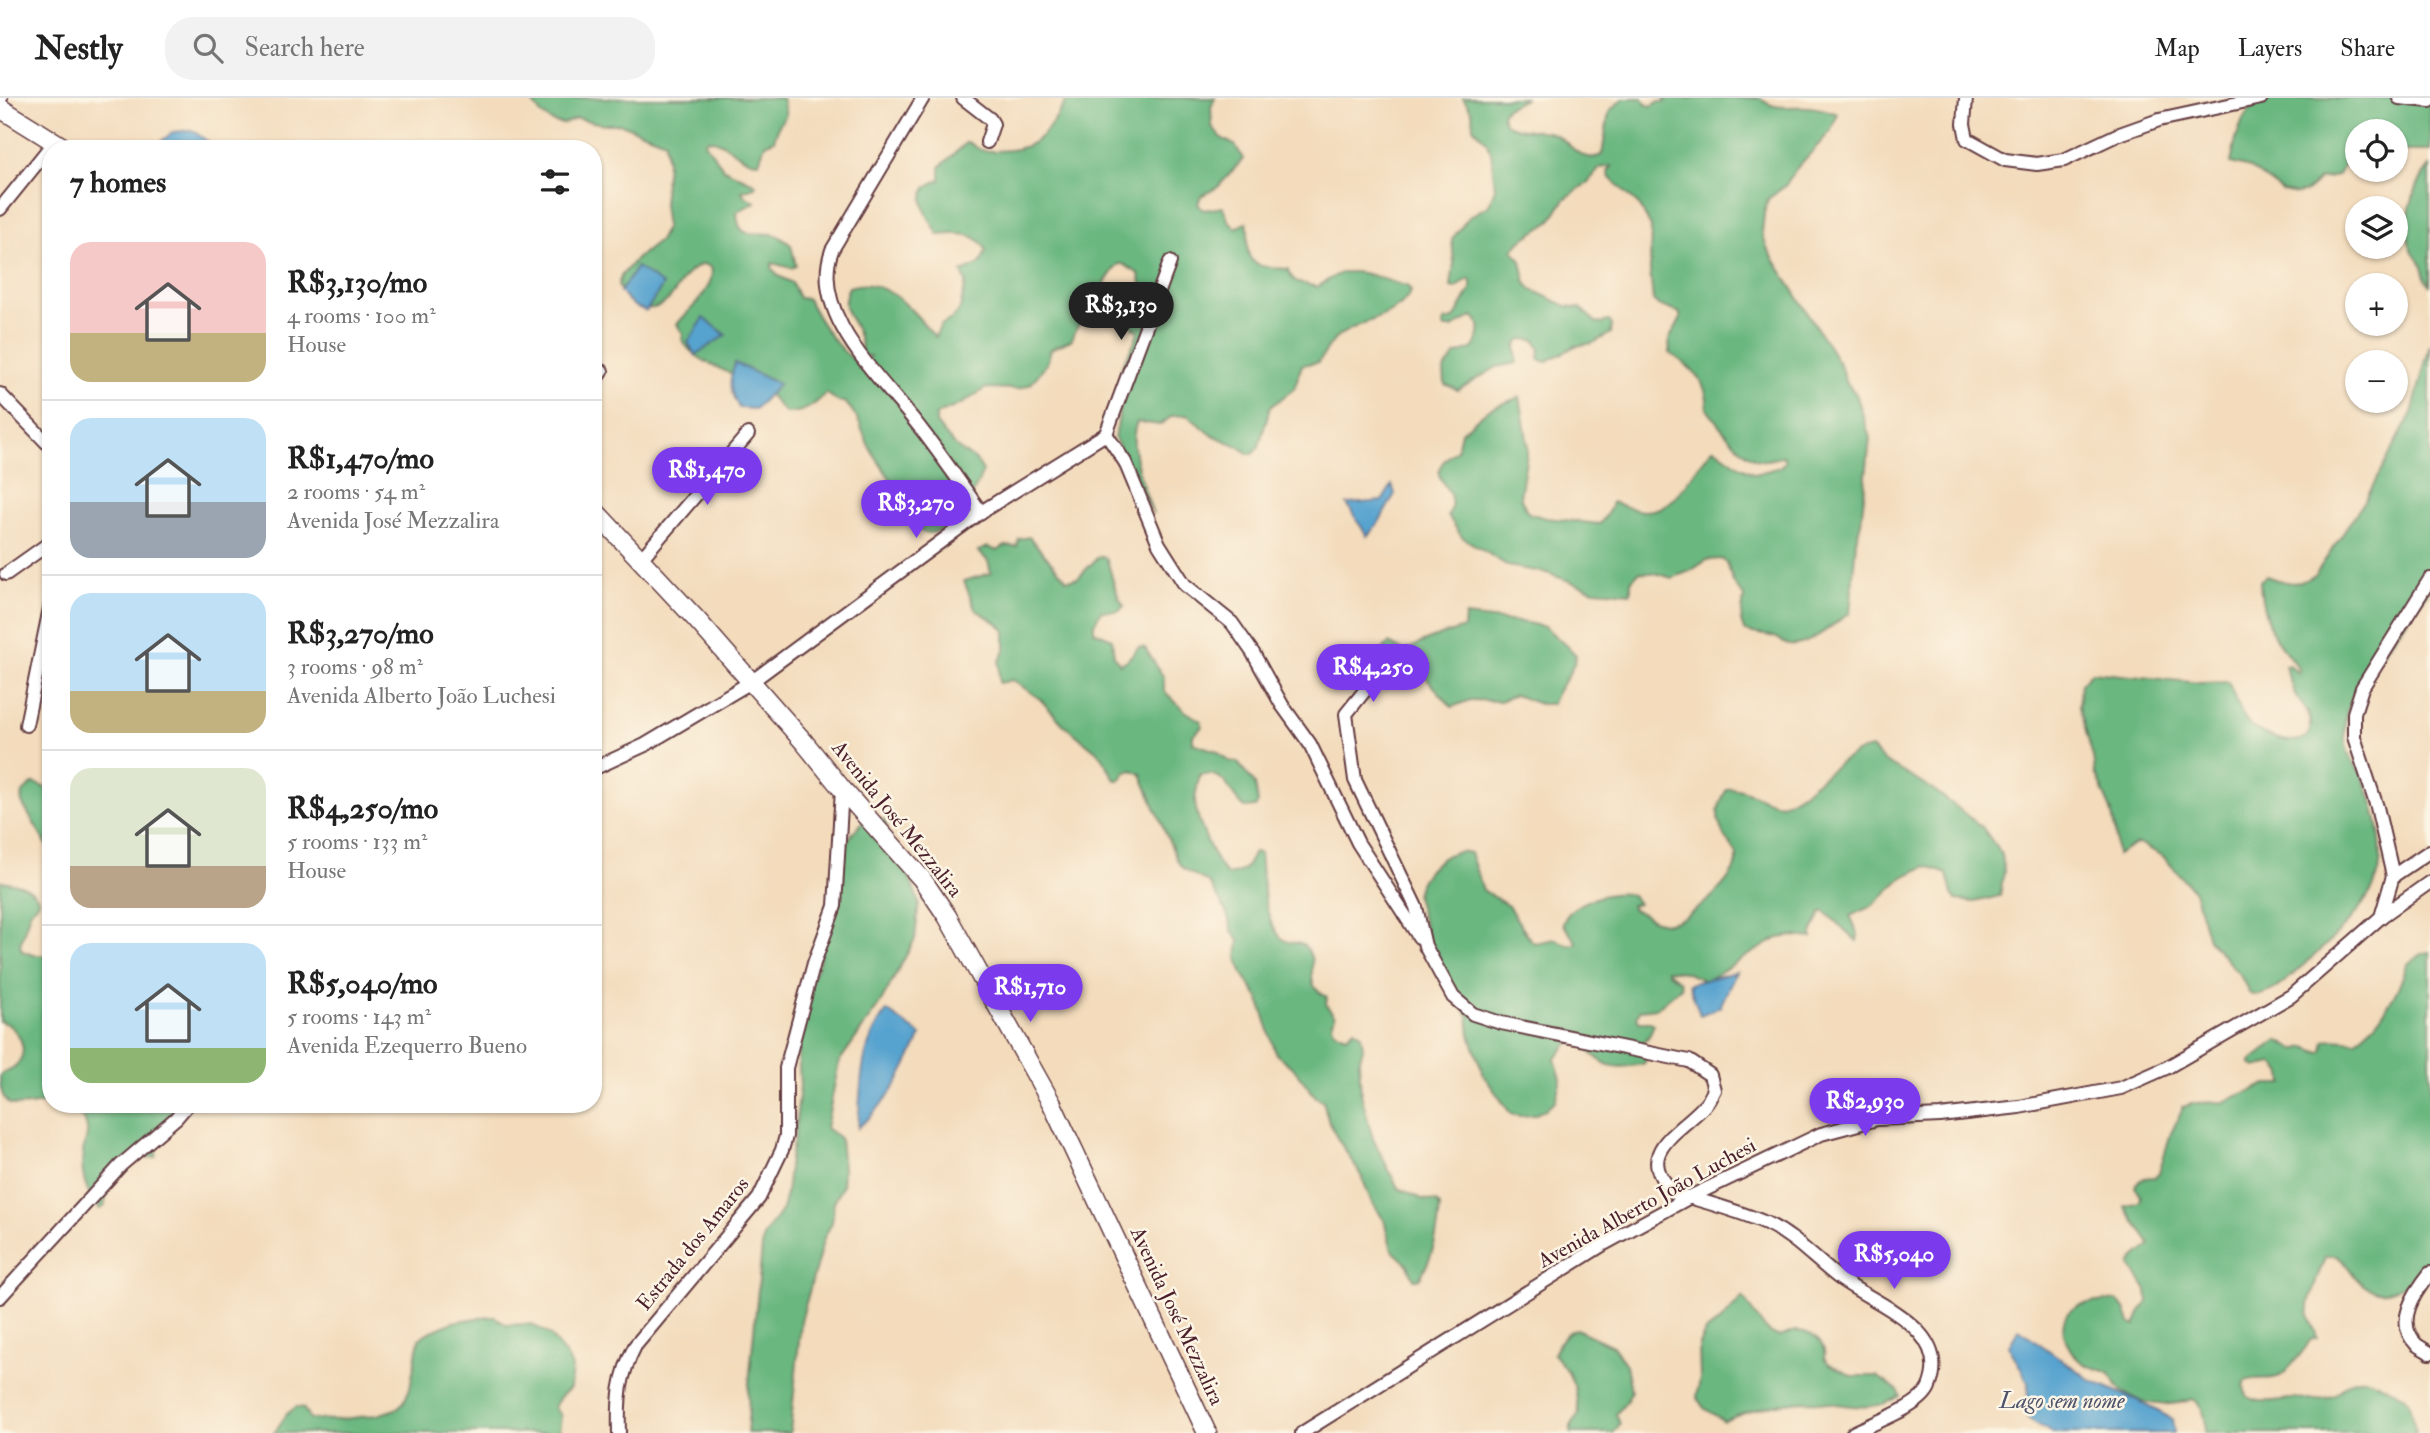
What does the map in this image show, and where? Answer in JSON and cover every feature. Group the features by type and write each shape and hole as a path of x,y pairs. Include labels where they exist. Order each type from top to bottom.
{"main road":[{"path":"0,108 52,140"},
{"name":"Avenida José Mezzalira","path":"602,519 804,742 922,879 947,916 1052,1104 1207,1433"}],"street":[{"path":"923,98 832,250 827,268 829,289 837,317 859,354 922,430 981,512"},
{"path":"963,98 993,124 987,142"},
{"path":"1966,98 1964,124 1967,139 2005,160 2037,164 2064,160 2117,135 2159,120 2261,98"},
{"path":"2399,98 2430,101"},
{"path":"0,209 42,164"},
{"path":"602,765 645,745 751,682 981,512 1106,434 1170,262"},
{"path":"0,394 42,438"},
{"path":"640,559 748,433"},
{"path":"1106,434 1125,462 1160,544 1185,585 1232,623 1253,653 1282,705 1310,744 1358,843 1425,946 1452,996 1473,1014 1501,1023 1689,1061 1710,1075 1714,1090 1706,1104 1668,1137 1660,1150 1657,1162 1665,1184 1675,1192 1767,1224 1804,1246 1839,1278 1910,1323 1928,1344 1935,1368 1929,1389 1916,1403 1853,1433"},
{"path":"6,574 42,548"},
{"path":"2381,917 2393,876 2377,807 2354,737 2354,713 2362,688 2430,579"},
{"path":"26,725 42,647"},
{"path":"1379,673 1346,714 1355,780 1416,907 1425,946"},
{"name":"Estrada dos Amaros","path":"619,1433 621,1378 635,1346 759,1198 782,1150 786,1136 786,1068 814,962 835,906 842,789"},
{"path":"2393,876 2430,851"},
{"name":"Avenida Alberto João Luchesi","path":"1303,1433 1604,1244 1690,1197 1821,1134 1877,1119 1940,1116 2019,1107 2120,1088 2166,1068 2291,996 2381,917 2430,882"},
{"path":"0,1297 121,1165 180,1113"},
{"path":"2430,1273 2408,1306 2406,1320 2415,1343 2430,1353"}],"green space":[{"path":"529,98 782,98 786,115 774,140 765,144 759,162 746,159 722,143 708,139 705,143 724,169 756,184 755,187 742,191 755,202 737,212 741,228 749,233 776,235 791,245 796,266 791,268 772,263 772,268 777,275 792,283 799,298 808,299 830,335 844,352 860,364 866,362 870,356 862,356 859,337 845,307 849,287 862,284 887,291 909,307 935,337 941,325 953,318 960,309 966,282 962,272 980,264 986,251 979,240 973,237 960,234 939,235 930,220 923,197 931,184 940,180 940,167 967,142 981,150 991,151 1030,145 1045,133 1068,98 1215,98 1211,107 1212,126 1220,137 1236,146 1243,159 1218,187 1201,196 1198,204 1203,210 1223,207 1229,222 1236,228 1247,222 1248,252 1254,262 1258,265 1288,269 1295,280 1317,287 1336,275 1358,272 1407,286 1411,291 1406,300 1389,313 1340,335 1319,362 1302,365 1294,389 1270,407 1259,446 1253,454 1248,454 1240,447 1212,435 1187,415 1172,416 1160,425 1137,422 1134,432 1135,455 1153,514 1114,437 1118,420 1121,371 1137,336 1138,330 1133,328 1132,324 1141,293 1139,274 1119,264 1102,289 1090,317 1079,324 1071,340 1051,349 1047,363 1031,384 1018,389 986,388 963,403 936,415 936,423 947,437 975,460 983,471 958,515 949,525 928,533 917,529 910,521 894,486 871,450 855,414 845,402 839,402 826,393 808,408 786,413 758,386 709,364 689,349 677,324 706,290 712,275 711,267 703,264 690,271 673,295 654,308 639,307 626,299 621,292 618,285 621,276 635,260 659,241 666,228 663,204 667,162 665,141 621,124 602,124 577,118 563,124 553,122 541,114"},
{"path":"1463,98 1526,98 1506,108 1502,115 1505,123 1554,134 1588,157 1602,155 1609,112 1623,98 1643,98 1646,104 1651,106 1666,102 1664,98 1760,98 1771,105 1810,107 1838,114 1830,132 1796,169 1785,186 1768,199 1762,232 1767,248 1840,365 1845,381 1856,394 1870,438 1861,523 1856,540 1850,613 1819,635 1793,645 1773,636 1744,630 1741,621 1744,597 1733,582 1727,563 1721,559 1707,560 1672,578 1639,572 1631,581 1631,593 1594,590 1547,573 1508,566 1462,537 1448,516 1450,496 1439,476 1439,469 1457,450 1461,432 1489,409 1520,397 1528,446 1520,497 1528,513 1546,518 1600,524 1612,502 1641,511 1657,509 1676,496 1714,448 1755,474 1780,467 1785,461 1783,456 1769,460 1753,458 1738,446 1707,409 1705,391 1698,376 1670,353 1669,339 1680,320 1680,313 1658,305 1653,300 1650,271 1651,227 1640,206 1610,178 1608,172 1612,166 1600,168 1588,182 1565,199 1550,222 1520,241 1513,250 1521,261 1526,283 1532,290 1566,306 1581,308 1595,322 1609,321 1612,325 1611,333 1593,343 1575,346 1546,362 1539,359 1540,349 1535,340 1521,339 1516,346 1517,363 1497,367 1458,390 1445,384 1444,370 1455,355 1474,348 1480,331 1473,316 1452,328 1445,328 1443,324 1454,319 1471,289 1471,281 1468,279 1455,288 1451,287 1454,263 1452,239 1469,217 1489,205 1495,188 1491,152 1486,141 1473,127 1472,112"},
{"path":"2268,98 2430,98 2430,151 2408,151 2408,119 2345,119 2345,164 2337,176 2319,179 2306,192 2297,194 2282,191 2250,168 2231,163 2241,124 2251,109"},
{"path":"2430,166 2430,285 2412,251 2408,230 2410,206"},
{"path":"2430,345 2430,589 2351,697 2345,720 2348,751 2363,777 2376,816 2381,846 2378,874 2360,908 2320,951 2270,992 2250,994 2240,975 2208,939 2194,891 2163,856 2136,844 2117,855 2111,810 2095,773 2079,707 2081,684 2092,672 2201,683 2228,682 2241,712 2253,727 2284,740 2303,739 2309,733 2311,723 2309,715 2296,696 2285,665 2289,664 2299,674 2300,672 2268,623 2260,581 2266,576 2285,582 2297,582 2315,575 2366,499 2412,413"},
{"path":"1029,537 1067,580 1078,578 1097,558 1106,558 1115,589 1124,606 1118,611 1101,611 1094,624 1094,631 1112,639 1114,656 1120,664 1139,647 1145,648 1164,678 1164,691 1185,711 1201,721 1202,727 1193,735 1193,743 1238,763 1255,784 1258,803 1255,807 1245,808 1223,780 1210,774 1200,774 1195,802 1199,820 1212,851 1227,875 1241,871 1247,866 1254,852 1260,853 1265,900 1277,933 1284,940 1303,945 1308,950 1312,963 1312,981 1319,992 1327,997 1326,1005 1335,1016 1332,1025 1334,1031 1347,1036 1354,1029 1361,1034 1361,1094 1373,1139 1398,1188 1436,1202 1440,1206 1434,1244 1419,1279 1414,1279 1408,1265 1392,1250 1384,1220 1371,1201 1362,1177 1336,1136 1323,1101 1316,1097 1294,1069 1276,1054 1259,999 1243,974 1237,958 1239,939 1233,933 1226,911 1209,883 1184,869 1178,862 1141,774 1132,770 1126,772 1120,780 1115,780 1101,755 1063,724 1040,699 1013,680 999,683 999,662 1005,651 1005,631 975,609 964,581 991,573 988,561 978,551 988,547 997,551 1005,546 1017,547 1019,539"},
{"path":"1465,616 1545,627 1576,655 1575,662 1552,704 1540,704 1515,695 1500,701 1470,700 1452,707 1422,673 1391,676 1383,668 1380,656 1389,643 1404,651 1432,638 1464,628"},
{"path":"1871,748 1885,762 1934,790 1982,827 2002,855 2004,871 2000,896 1974,902 1956,900 1947,874 1926,866 1903,877 1872,906 1850,916 1858,935 1857,941 1824,911 1812,938 1778,938 1705,981 1685,972 1667,970 1680,981 1681,987 1657,1008 1640,1010 1637,1016 1639,1022 1654,1024 1640,1047 1646,1059 1644,1064 1617,1067 1604,1063 1565,1030 1569,1043 1555,1059 1561,1079 1555,1101 1534,1115 1511,1114 1484,1076 1470,1035 1468,1015 1435,965 1416,896 1428,871 1452,854 1470,853 1483,890 1508,906 1535,943 1555,939 1568,945 1575,944 1563,924 1567,916 1573,909 1592,899 1613,894 1632,895 1638,904 1631,905 1633,909 1654,920 1663,923 1677,921 1721,888 1735,867 1737,854 1721,830 1718,817 1727,789 1742,790 1772,802 1784,803 1848,758"},
{"path":"34,783 42,786 42,837 22,803 22,794"},
{"path":"867,818 885,820 889,838 907,871 919,902 915,939 881,1002 839,1062 826,1128 840,1138 842,1187 834,1202 832,1223 824,1238 801,1321 790,1433 747,1433 748,1394 763,1237 782,1209 794,1140 800,1086 798,1049 803,994 818,965 845,846 853,832"},
{"path":"0,881 27,888 39,900 30,912 20,945 22,951 42,955 42,1103 13,1105 3,1097 0,1075 20,1060 22,1046 17,1033 0,1021"},
{"path":"2430,952 2430,1264 2405,1284 2386,1291 2376,1291 2358,1280 2339,1258 2325,1257 2311,1295 2309,1310 2317,1338 2310,1340 2280,1376 2246,1381 2244,1386 2246,1396 2258,1401 2316,1399 2337,1393 2355,1379 2370,1380 2388,1387 2408,1400 2416,1433 2205,1433 2204,1414 2193,1399 2166,1404 2138,1400 2121,1390 2108,1373 2086,1365 2077,1358 2068,1344 2063,1328 2064,1320 2074,1308 2089,1303 2117,1300 2125,1309 2130,1323 2135,1326 2148,1302 2147,1290 2130,1265 2150,1244 2124,1206 2140,1202 2136,1184 2159,1173 2170,1136 2183,1107 2195,1103 2224,1102 2267,1084 2284,1084 2283,1074 2273,1063 2255,1067 2250,1063 2278,1040 2295,1050 2306,1047 2320,1053 2325,1041 2356,1041 2374,1025 2386,1008 2399,987 2407,964"},
{"path":"78,1113 173,1113 158,1136 156,1157 138,1158 127,1169 110,1176 106,1186 105,1206 100,1209 91,1196 83,1175 82,1160 87,1135 85,1122"},
{"path":"1743,1297 1770,1332 1783,1336 1796,1331 1812,1336 1823,1347 1824,1358 1828,1363 1852,1376 1877,1376 1899,1391 1900,1396 1889,1402 1867,1407 1809,1401 1776,1404 1724,1421 1704,1408 1697,1398 1700,1378 1699,1344 1705,1332"},
{"path":"495,1317 507,1325 531,1324 549,1334 567,1357 572,1367 570,1388 554,1407 561,1416 559,1433 274,1433 287,1414 296,1407 303,1408 310,1419 334,1420 377,1415 396,1409 404,1402 410,1388 419,1339 453,1322"},
{"path":"1576,1329 1613,1346 1626,1365 1631,1391 1627,1401 1616,1414 1620,1424 1613,1433 1570,1433 1579,1413 1575,1387 1568,1372 1553,1354 1565,1335"}],"water":[{"path":"192,130 206,140 163,140 173,132"},
{"path":"637,267 663,285 646,311 634,306 620,292"},
{"path":"704,318 726,335 695,355 688,342"},
{"path":"735,363 779,384 755,409 739,408 733,396 731,376"},
{"path":"1392,485 1395,494 1378,524 1367,536 1347,504 1382,501"},
{"path":"1736,972 1720,1007 1700,1015 1689,984"},
{"path":"887,1011 921,1035 896,1085 858,1128 866,1052"},
{"name":"Lago sem nome","path":"2019,1329 2092,1381 2139,1401 2172,1419 2174,1433 2052,1433 2027,1418 2028,1382 2009,1346"}]}
